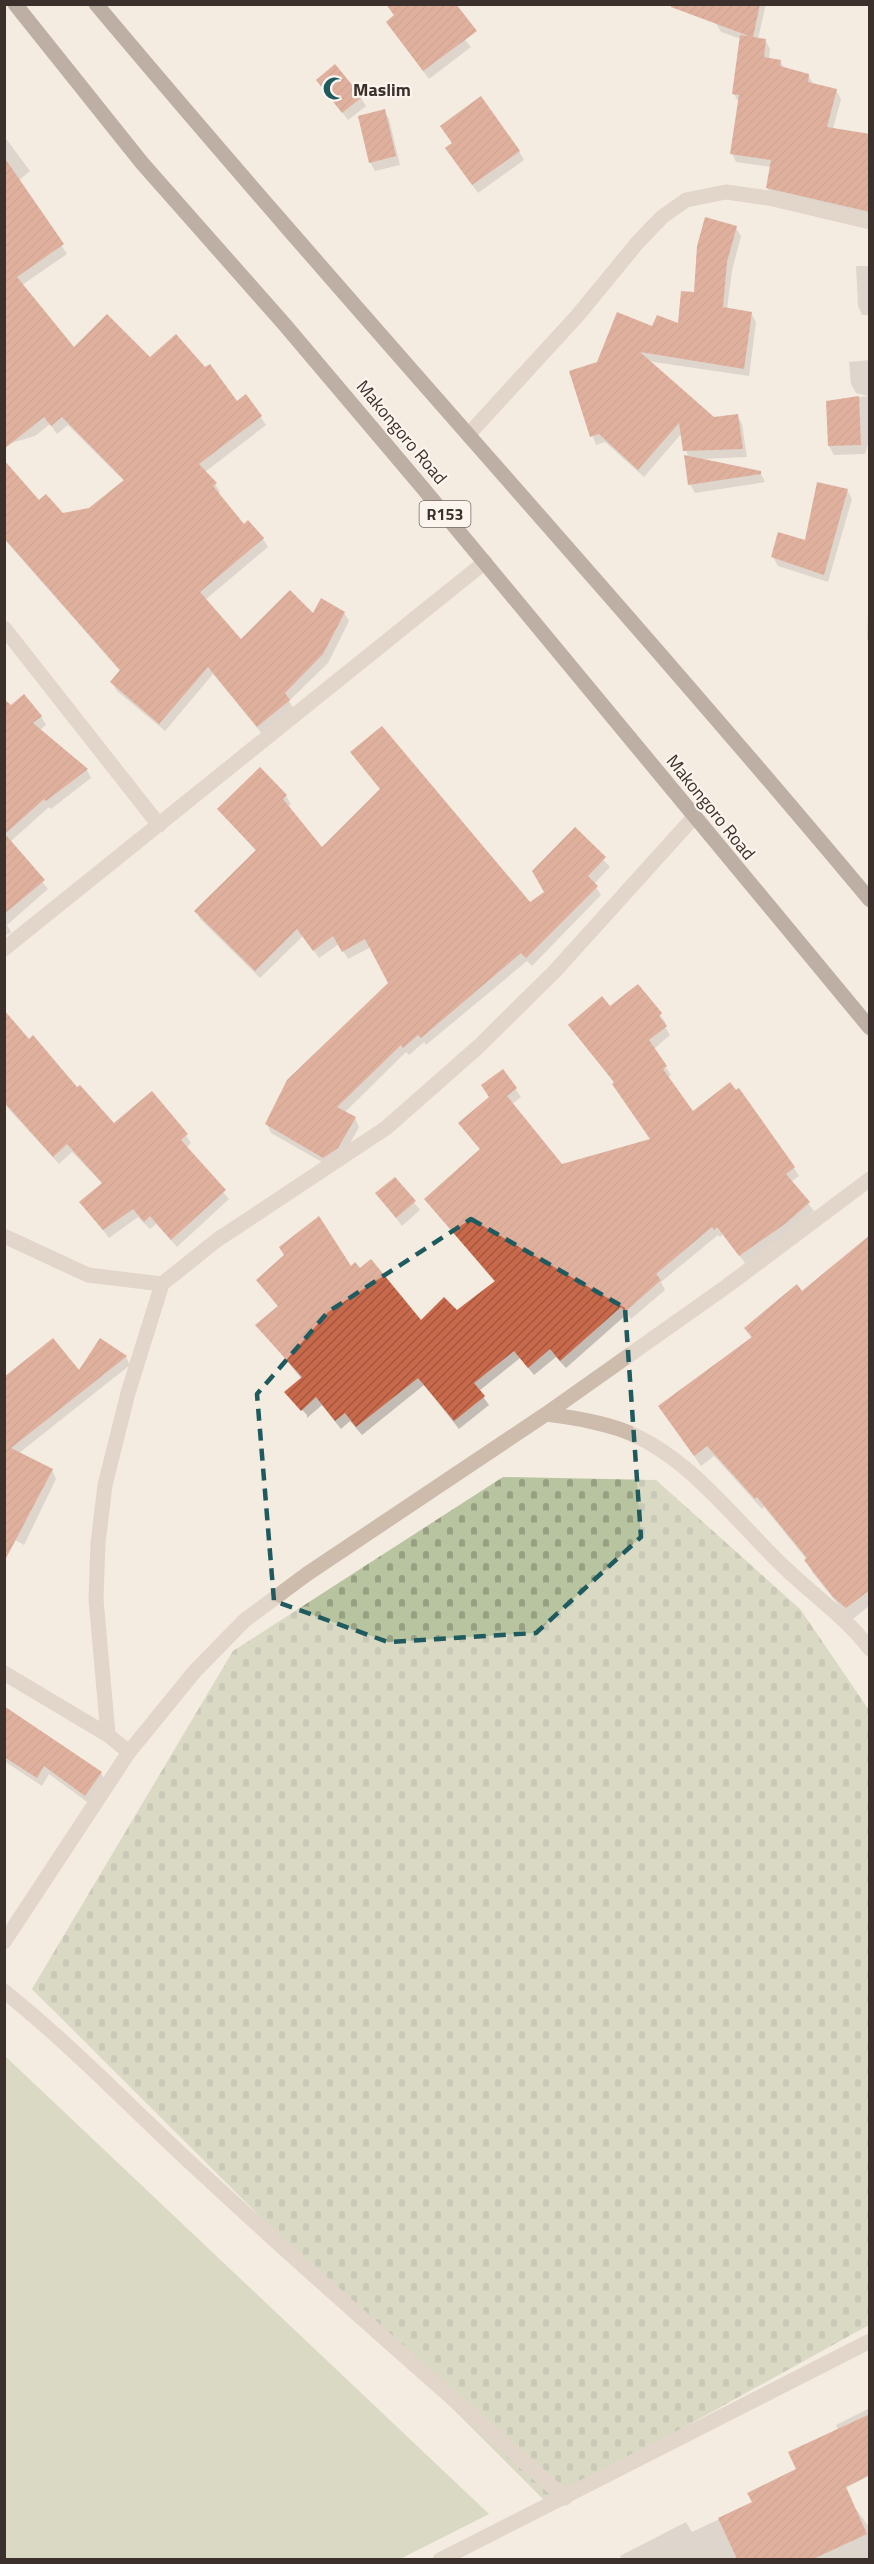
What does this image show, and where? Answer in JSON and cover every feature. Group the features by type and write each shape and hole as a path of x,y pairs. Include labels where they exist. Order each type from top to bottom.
{"main road":[{"name":"Makongoro Road","path":"15,4 142,163 285,325 485,562 693,817 870,1028"},
{"path":"96,4 322,272 758,766 870,900"}],"street":[{"path":"468,435 578,315 638,242 662,217 686,200 726,192 769,198 870,222"},
{"path":"4,950 385,645 485,562"},
{"path":"4,628 159,825"},
{"path":"108,1735 96,1599 98,1543 104,1497 128,1393 162,1284 217,1240 394,1121 478,1047 555,971 693,817"},
{"path":"4,1942 129,1752 195,1671 245,1620 307,1574 546,1414 727,1286 870,1179"},
{"path":"4,1236 88,1275 162,1284"},
{"path":"546,1414 589,1420 624,1430 665,1454 707,1490 779,1563 856,1632 869,1647"},
{"path":"4,1673 108,1735 129,1752"},
{"path":"4,1990 69,2044 205,2177 376,2332 565,2498"},
{"path":"440,2559 565,2498 870,2341"}],"highlighted area":[{"path":"471,1219 625,1308 641,1537 536,1633 388,1642 274,1601 257,1394 328,1312"}],"green space":[{"path":"503,1477 656,1480 800,1609 869,1710 869,2325 547,2503 32,1989 233,1651"},
{"path":"5,2056 489,2514 400,2559 5,2559"}],"building":[{"path":"386,4 456,4 477,31 423,71 386,22 394,15"},
{"path":"671,4 760,4 753,37 766,39 764,57 781,60 780,66 809,74 808,82 837,89 827,127 870,134 870,212 766,188 771,160 730,154 739,95 732,94 740,35 749,36 671,7"},
{"path":"335,64 362,97 342,113 316,80"},
{"path":"481,96 520,151 472,185 445,148 452,143 440,126"},
{"path":"385,109 396,156 369,163 358,116"},
{"path":"4,157 64,244 17,277 74,347 107,314 150,357 176,334 205,367 210,364 237,401 246,394 262,416 199,464 217,483 213,486 244,524 248,520 264,538 200,592 241,639 290,590 313,613 321,598 345,612 323,654 285,693 290,700 257,727 208,667 159,724 110,682 120,670 4,538 4,460 39,500 46,494 63,513 89,508 124,480 62,417 51,426 44,417 4,449"},
{"path":"705,217 737,226 727,262 723,307 752,312 744,369 640,352 714,417 738,414 743,449 683,451 679,423 638,470 599,434 590,437 569,371 597,362 617,312 652,326 657,315 678,323 681,291 694,292 697,246"},
{"path":"859,396 861,445 828,446 826,401"},
{"path":"684,455 761,471 761,474 688,485"},
{"path":"817,482 848,489 824,575 771,557 778,532 805,540"},
{"path":"24,694 42,716 33,723 88,769 46,801 44,799 5,834 45,880 4,914 4,699 11,705"},
{"path":"382,726 530,902 544,892 532,871 575,827 606,857 588,876 598,886 526,958 521,953 421,1038 418,1035 403,1048 401,1045 337,1107 356,1117 338,1148 323,1158 265,1124 287,1080 388,983 365,939 342,952 333,936 313,951 297,929 255,971 194,911 256,850 217,809 260,767 287,795 283,799 322,847 380,789 350,752"},
{"path":"638,984 662,1013 659,1016 667,1026 649,1040 667,1066 663,1069 693,1111 730,1082 736,1090 739,1088 795,1167 786,1174 810,1202 785,1224 739,1256 717,1227 714,1230 712,1227 656,1274 661,1280 625,1312 621,1307 560,1361 550,1349 528,1368 514,1351 474,1383 485,1396 454,1421 418,1378 356,1427 345,1413 335,1421 316,1397 301,1411 284,1392 302,1377 255,1325 278,1306 256,1280 284,1255 279,1247 319,1216 351,1266 355,1262 360,1268 371,1259 421,1320 444,1297 457,1310 495,1281 424,1199 480,1149 458,1123 489,1097 481,1085 503,1069 517,1088 507,1096 562,1164 650,1139 612,1084 614,1082 568,1025 602,996 610,1006"},
{"path":"4,1010 29,1039 33,1035 77,1087 80,1085 114,1123 152,1091 188,1134 181,1140 226,1190 171,1240 150,1216 144,1222 133,1209 103,1230 79,1202 102,1183 67,1144 53,1157 4,1102"},
{"path":"395,1177 416,1201 396,1218 375,1193"},
{"path":"870,1235 870,1590 846,1608 833,1597 804,1560 807,1558 757,1497 755,1499 707,1446 694,1456 658,1406 752,1337 744,1328 797,1284 802,1291"},
{"path":"53,1338 79,1370 100,1338 127,1356 11,1448 53,1469 4,1562 4,1377"},
{"path":"4,1706 102,1772 85,1796 44,1766 37,1778 4,1757"},
{"path":"870,2414 870,2475 846,2487 867,2534 813,2559 737,2559 718,2518 752,2502 747,2493 796,2469 788,2452"}],"place":[{"name":"Maslim","path":"335,89"}]}
